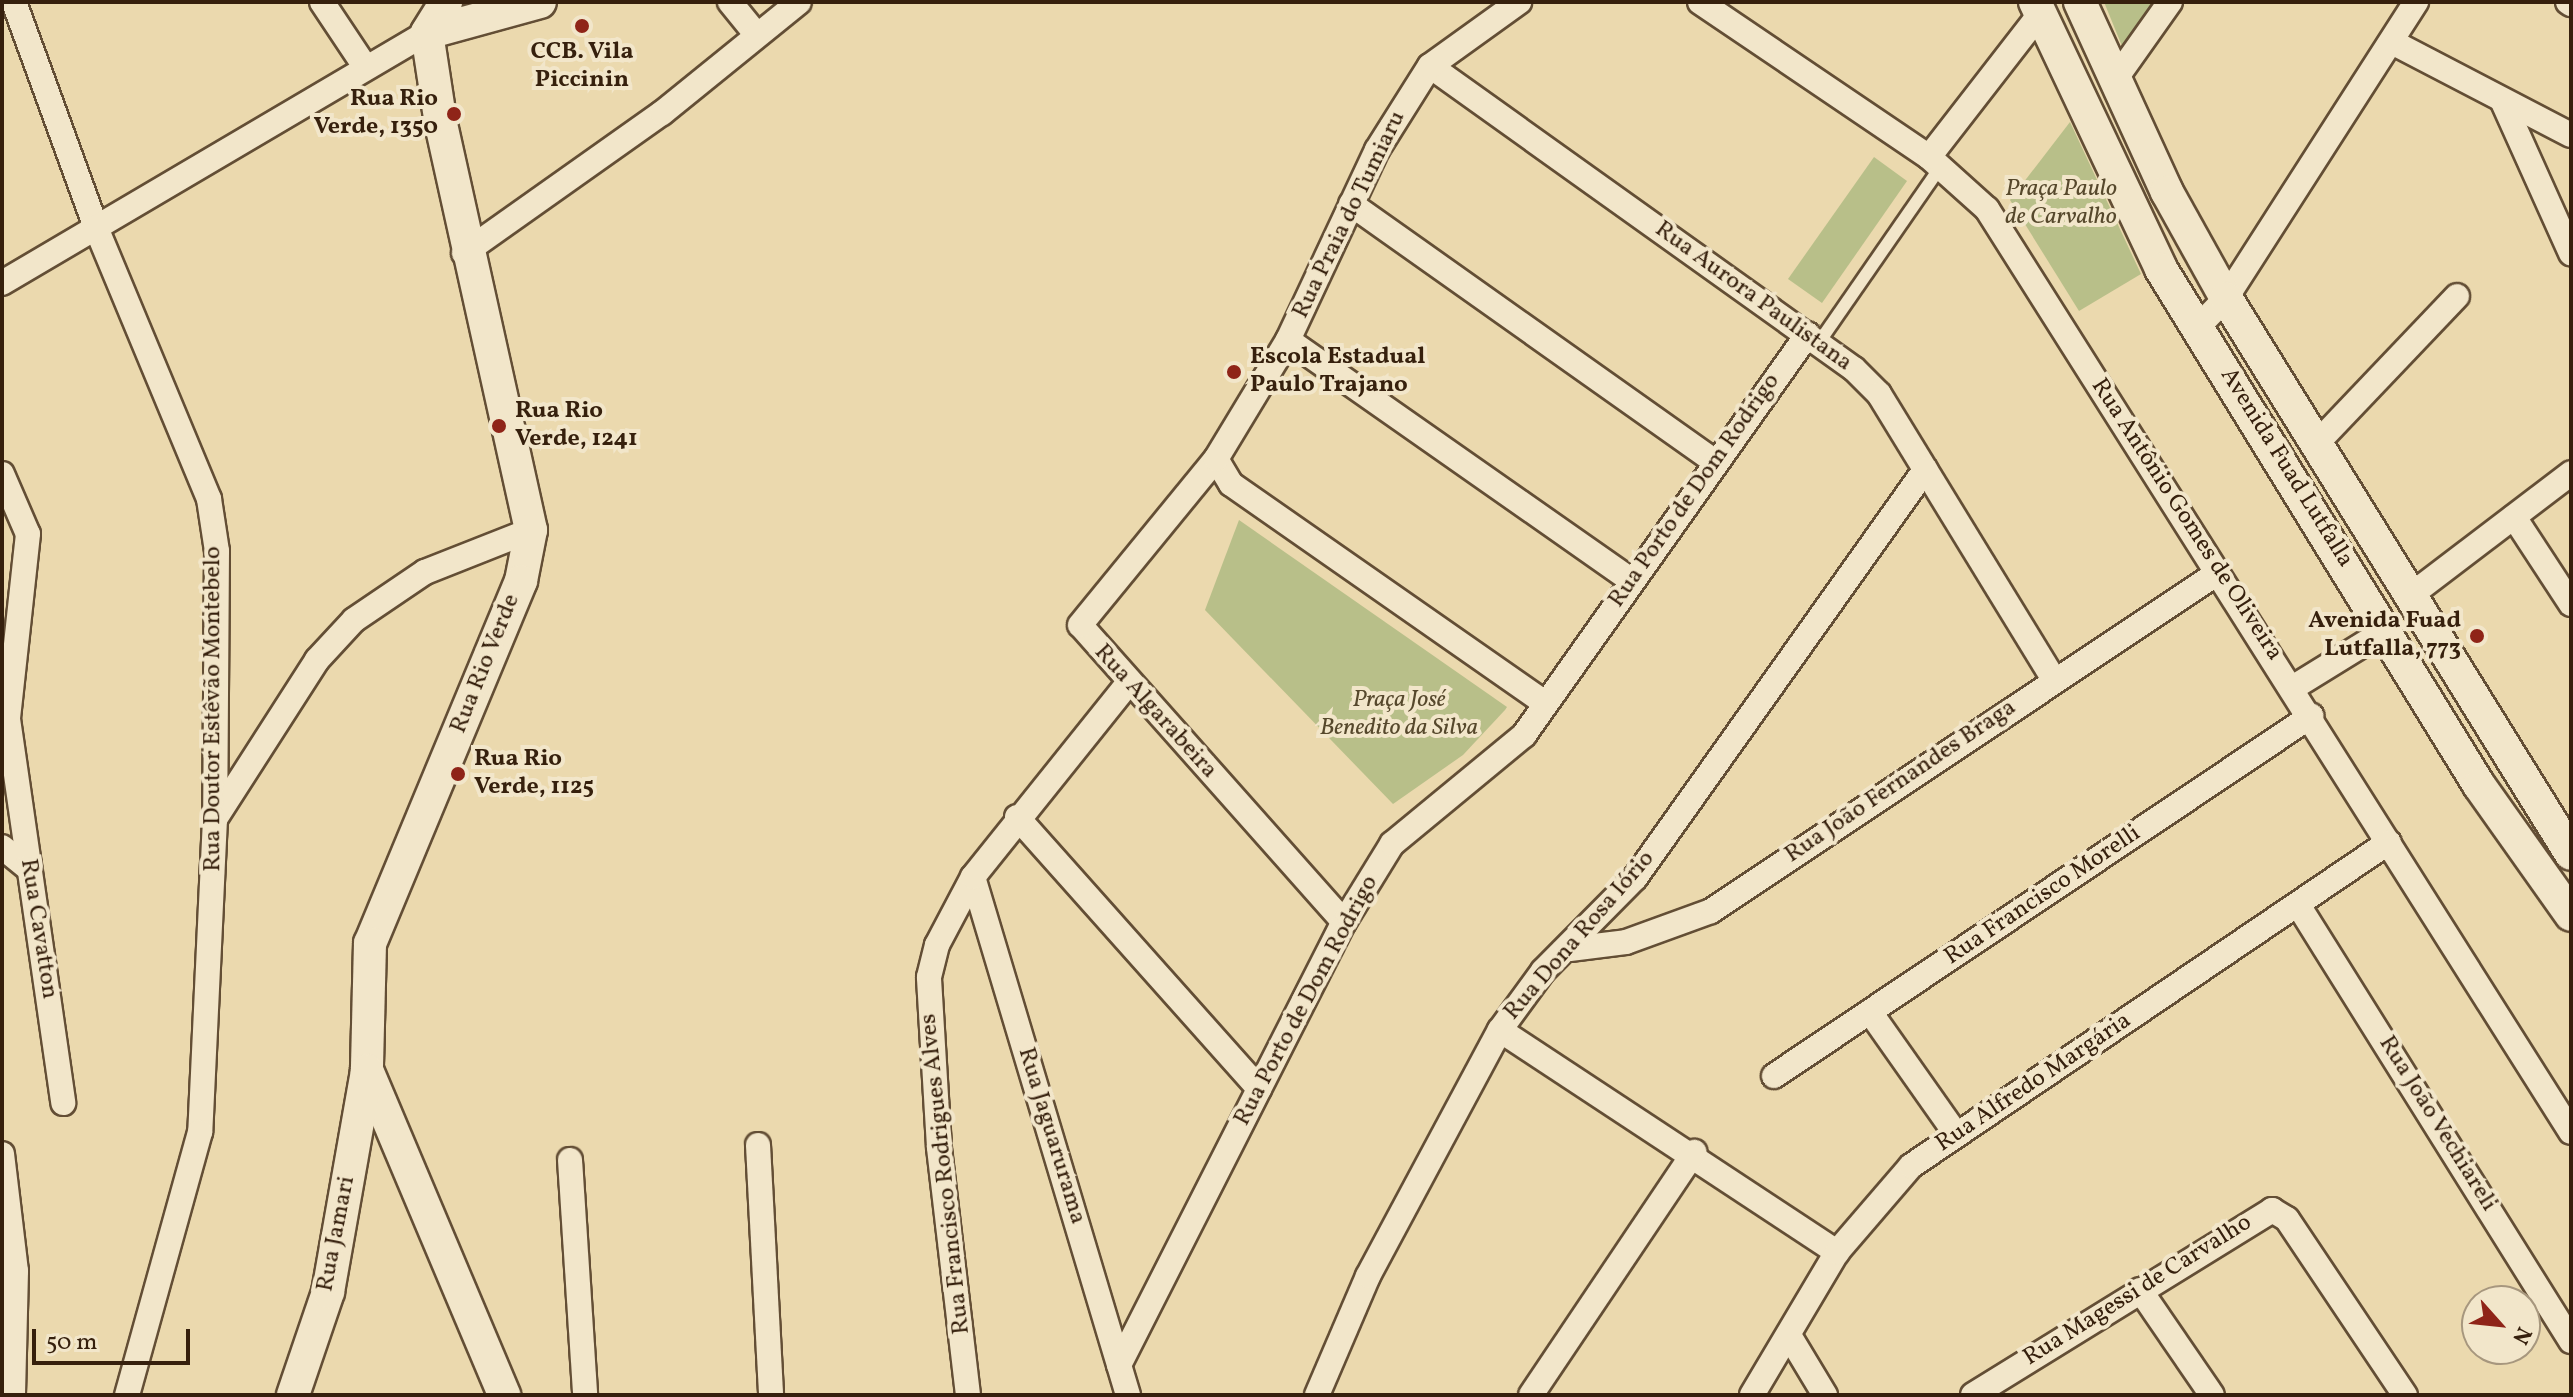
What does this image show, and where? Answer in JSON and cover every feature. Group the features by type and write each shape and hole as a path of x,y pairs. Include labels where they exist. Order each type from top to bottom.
{"main road":[{"path":"427,33 446,2"},
{"path":"427,33 540,2"},
{"name":"Avenida Fuad Lutfalla","path":"2080,2 2114,81 2226,298 2319,441 2571,854"},
{"name":"Avenida Fuad Lutfalla","path":"2038,8 2131,213 2197,328 2388,629 2479,785 2571,915"},
{"name":"Rua Rio Verde","path":"427,33 464,253 531,530 521,581 370,943 367,1070 504,1395"},
{"name":"Rua Jamari","path":"293,1395 328,1292 367,1070"},
{"path":"351,1159 369,1142 411,1174"}],"street":[{"name":"Rua Doutor Estêvão Montebelo","path":"14,2 95,225 209,499 217,551 215,819 200,1132 127,1395"},
{"path":"322,2 366,68"},
{"path":"730,2 756,34"},
{"path":"464,253 662,113 799,2"},
{"name":"Rua Praia do Tumiaru","path":"1216,459 1288,340 1351,204 1430,66 1519,2"},
{"name":"Rua Antônio Gomes de Oliveira","path":"1700,2 1935,161 2001,230 2216,574 2294,687 2571,1132"},
{"path":"2114,81 2170,2"},
{"path":"2197,328 2226,298 2394,43 2416,2"},
{"path":"1935,161 2038,8"},
{"path":"2,283 95,225 427,33"},
{"path":"2394,43 2571,135"},
{"name":"Rua Aurora Paulistana","path":"1430,66 1814,338 1879,394 2053,678"},
{"path":"2503,102 2571,253"},
{"path":"1351,204 1715,462"},
{"path":"2319,441 2457,296"},
{"name":"Rua Porto de Dom Rodrigo","path":"1119,1365 1344,922 1392,844 1500,761 1545,703 1715,462 1814,338"},
{"path":"1288,340 1631,580"},
{"path":"1216,459 1231,484 1545,703"},
{"name":"Rua Algarabeira","path":"1216,459 1082,619 1083,634 1344,922"},
{"name":"Rua Dona Rosa Iório","path":"1317,1395 1368,1276 1500,1030 1543,971 1570,949 1635,878 1925,470"},
{"path":"2411,595 2571,473"},
{"name":"Rua Cavatton","path":"2,474 28,534 8,719 63,1103"},
{"path":"2514,517 2571,604"},
{"path":"215,819 317,660 354,620 425,572 531,530"},
{"name":"Rua João Fernandes Braga","path":"1570,949 1626,942 1711,911 2053,678 2216,574"},
{"path":"2294,687 2388,629"},
{"name":"Rua Francisco Rodrigues Alves","path":"968,1395 928,1012 937,945 973,877 1017,817 1129,682"},
{"name":"Rua Francisco Morelli","path":"1774,1076 2311,716"},
{"path":"1017,817 1259,1089"},
{"name":"Rua Alfredo Margária","path":"1752,1395 1790,1337 1837,1252 1911,1166 2300,908 2389,842"},
{"path":"2,847 27,867"},
{"name":"Rua Jaguarurama","path":"973,877 1128,1395"},
{"name":"Rua João Vechiareli","path":"2300,908 2571,1341"},
{"path":"1870,1012 1956,1134"},
{"path":"1500,1030 1694,1152 1837,1252"},
{"path":"758,1145 771,1395"},
{"path":"1531,1395 1694,1152"},
{"path":"2,1154 16,1271 13,1395"},
{"path":"570,1160 585,1395"},
{"name":"Rua Magessi de Carvalho","path":"1973,1395 2263,1211 2281,1213 2405,1395"},
{"path":"2140,1290 2212,1395"},
{"path":"1790,1337 1825,1395"}],"lane":[{"path":"1814,338 1935,161"}],"green space":[{"path":"2104,2 2157,2 2124,51"},
{"name":"Praça Paulo de Carvalho","path":"2070,122 2141,274 2079,311 2010,200"},
{"path":"1874,157 1907,181 1822,303 1788,279"},
{"name":"Praça José Benedito da Silva","path":"1239,520 1507,707 1505,710 1463,755 1393,804 1205,610"}],"place":[{"name":"CCB. Vila Piccinin","path":"582,26"},
{"name":"Rua Rio Verde, 1350","path":"454,114"},
{"name":"Escola Estadual Paulo Trajano","path":"1234,372"},
{"name":"Rua Rio Verde, 1241","path":"499,426"},
{"name":"Avenida Fuad Lutfalla, 773","path":"2477,636"},
{"name":"Rua Rio Verde, 1125","path":"458,774"}]}
